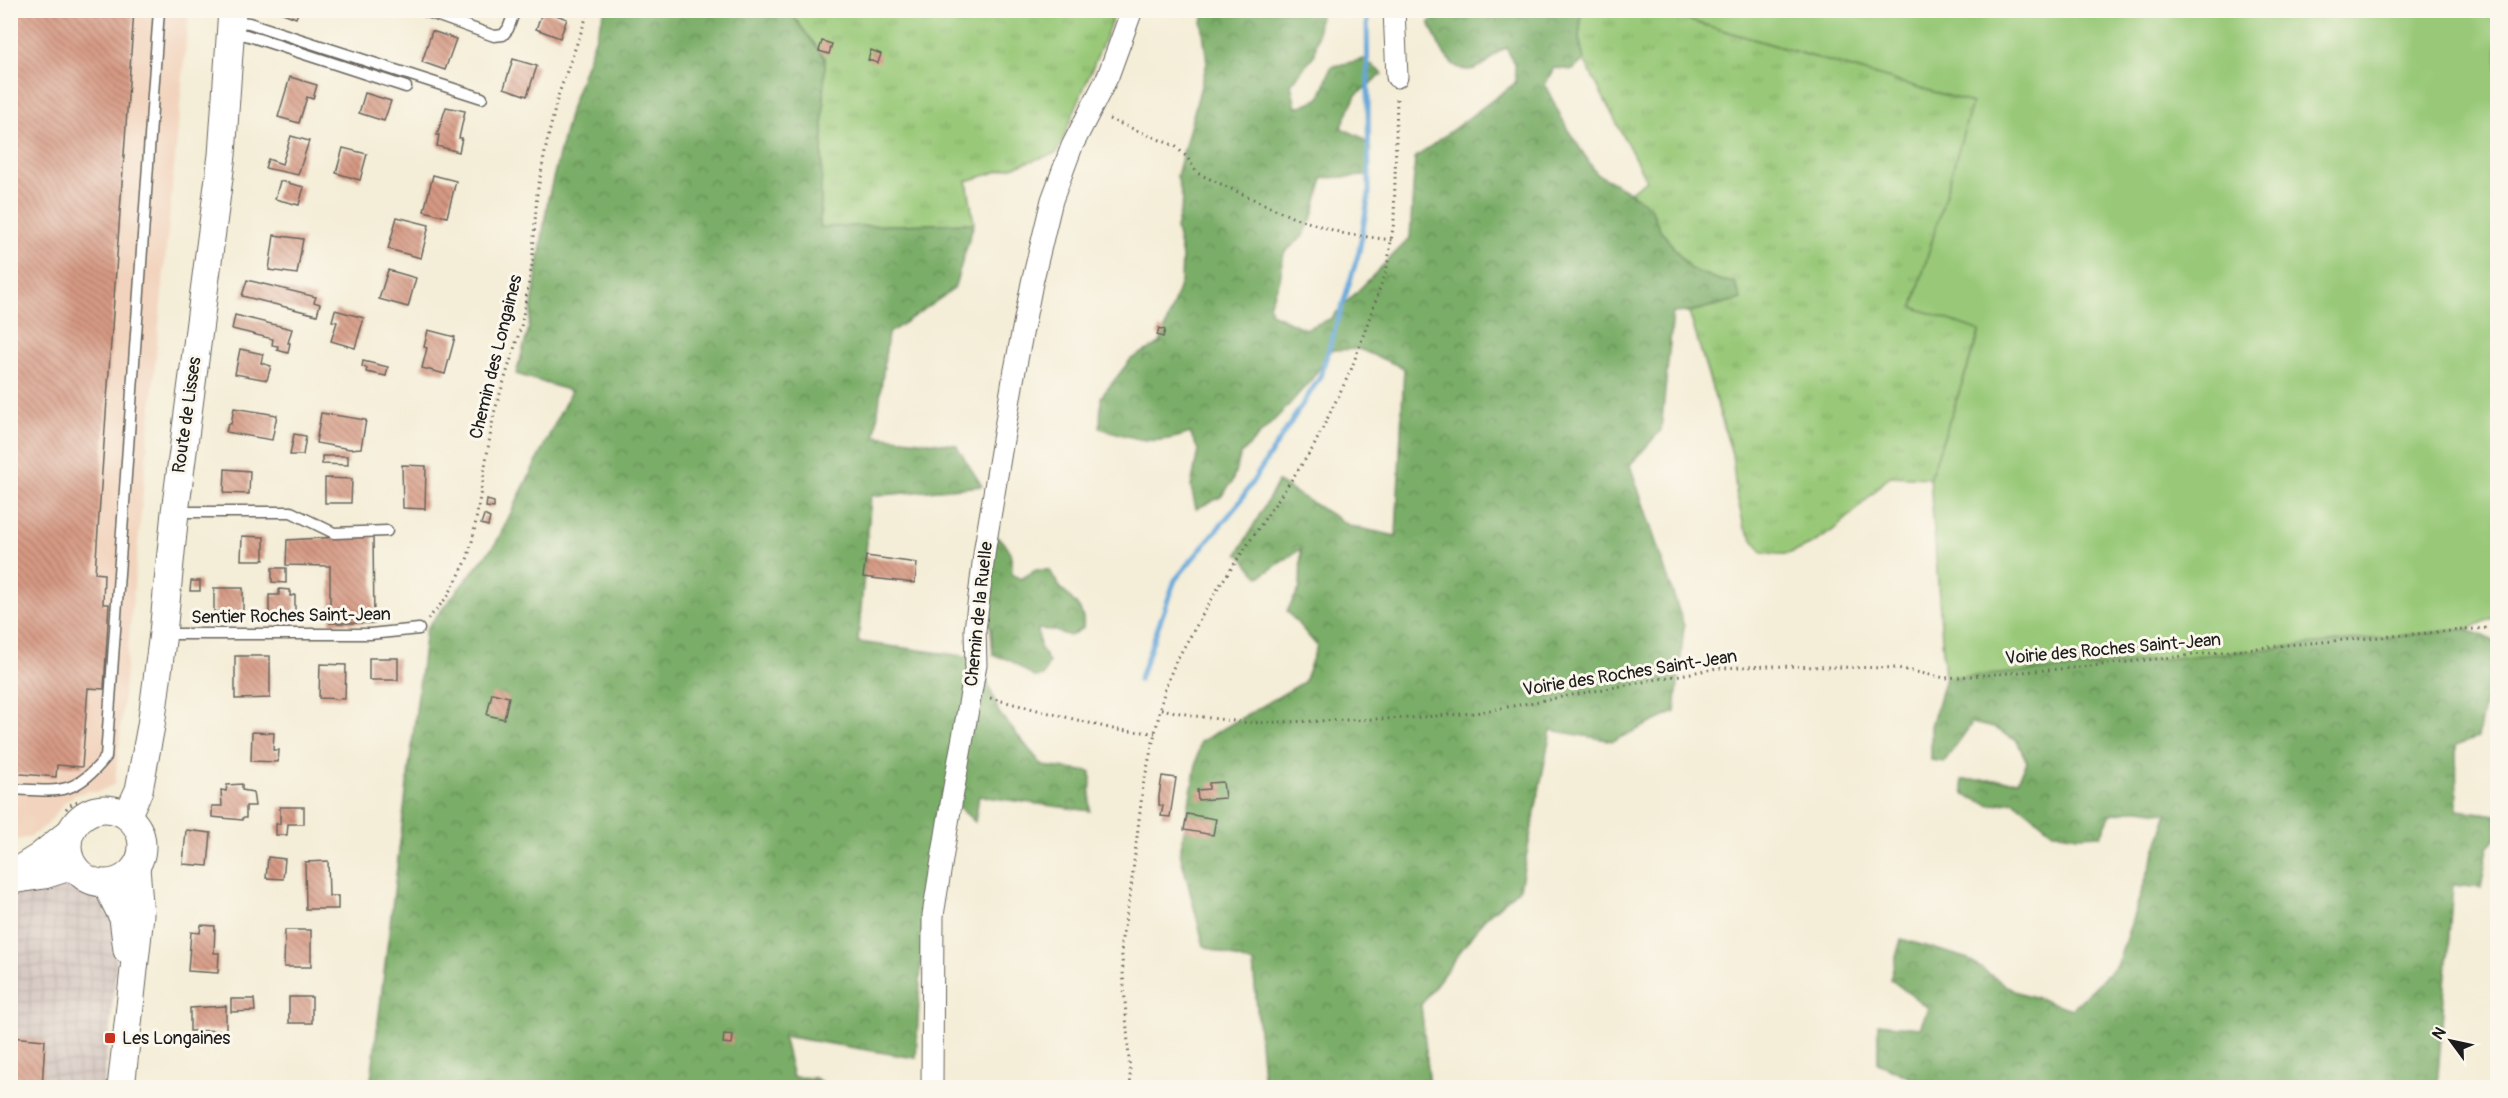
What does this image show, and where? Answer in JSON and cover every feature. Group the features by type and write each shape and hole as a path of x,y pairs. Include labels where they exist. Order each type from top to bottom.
{"street":[{"name":"Chemin de la Ruelle","path":"932,1088 933,915 951,798 976,665 975,630 985,547 1012,380 1052,200 1072,146 1108,76 1132,10"},
{"path":"1394,10 1397,77"},
{"name":"Route de Lisses","path":"127,816 139,790 152,726 164,633 175,512 221,167 231,22"},
{"path":"10,875 39,857 71,831 86,806 116,811 127,816 141,835 142,846 136,868 140,915 121,1088"},
{"path":"71,831 68,843 69,855 73,866 87,879 106,884 128,876 136,868"},
{"path":"10,880 73,866"},
{"path":"106,884 123,918 132,991"}],"lane":[{"path":"10,789 60,791 90,778 106,757 159,10"},
{"path":"422,10 494,36 502,35 508,29 515,10"},
{"path":"231,22 246,35 406,87"},
{"path":"231,22 249,23 482,98"},
{"path":"175,512 291,512 334,533 387,531"},
{"name":"Sentier Roches Saint-Jean","path":"164,633 370,634 419,629"}],"path":[{"name":"Chemin des Longaines","path":"419,629 448,596 466,560 473,538 494,413 521,327 532,265 537,194 547,142 558,96 589,10"},
{"path":"1131,1088 1121,943 1130,896 1143,786 1165,688 1185,646 1220,585 1312,448 1352,370 1372,318 1387,268 1392,240 1397,175 1397,77"},
{"path":"1090,111 1175,146 1187,157 1197,173 1292,217 1354,235 1392,240"},
{"name":"Voirie des Roches Saint-Jean","path":"1161,709 1250,723 1410,718 1475,713 1718,668 1769,666 1897,668 1945,678 2498,627"},
{"path":"973,685 987,698 1117,730 1155,733"}],"shaded area":[{"path":"11,11 189,11 115,784 98,792 87,791 75,795 65,802 47,825 31,836 11,842"},
{"path":"67,879 100,902 112,918 118,948 104,1087 11,1088 11,883"}],"green space":[{"path":"1304,10 1320,15 1315,54 1291,84 1296,108 1320,98 1331,67 1364,59 1383,74 1356,95 1341,128 1361,137 1371,149 1367,176 1323,178 1313,216 1303,236 1284,253 1280,280 1269,305 1271,313 1305,329 1330,319 1410,238 1415,158 1515,83 1515,64 1506,48 1479,67 1469,70 1460,69 1446,57 1429,22 1441,13 1460,16 1489,10 1582,11 1579,38 1584,60 1573,70 1554,68 1545,85 1568,130 1597,174 1630,192 1651,208 1659,228 1690,269 1719,280 1735,283 1741,299 1689,312 1673,313 1661,430 1630,465 1684,626 1675,712 1613,741 1551,730 1520,888 1484,919 1421,1005 1430,1087 1264,1087 1253,964 1204,946 1180,853 1200,742 1304,682 1317,646 1287,611 1300,588 1301,549 1259,577 1238,553 1278,482 1350,526 1396,536 1404,368 1359,349 1332,350 1311,380 1241,454 1232,482 1221,497 1196,509 1191,487 1198,450 1190,433 1165,440 1144,440 1100,428 1101,397 1131,359 1160,343 1181,282 1182,257 1176,228 1183,201 1177,176 1207,63 1202,23 1204,11"},
{"path":"605,11 789,11 825,58 820,227 974,223 954,289 888,334 875,436 956,445 982,486 871,496 858,642 979,658 999,713 1043,766 1091,772 1090,811 979,796 975,822 942,792 924,909 916,1058 783,1036 793,1077 815,1078 829,1087 370,1088 426,629 496,543 571,391 516,374 528,332 548,199 571,107"},
{"path":"789,11 1116,11 1057,153 967,181 974,223 820,227 825,58"},
{"path":"1582,11 1657,11 1972,103 1913,307 1980,330 1930,478 1890,476 1844,521 1805,548 1787,554 1762,552 1744,527 1736,492 1732,454 1689,312 1741,299 1735,283 1719,280 1690,269 1659,228 1651,208 1630,192 1646,180 1584,60 1579,38"},
{"path":"1657,11 2497,11 2497,616 2468,629 2072,668 1945,678 1930,478 1980,331 1913,307 1972,103"},
{"path":"995,536 1010,552 1012,574 1021,579 1036,570 1050,570 1082,615 1083,628 1070,636 1052,630 1038,629 1040,647 1049,662 1043,676 1034,677 1010,660 993,655 991,629 984,614"},
{"path":"2468,629 2496,642 2478,737 2456,745 2457,810 2497,815 2497,836 2488,848 2481,888 2453,885 2437,1087 1946,1087 1913,1079 1878,1063 1878,1024 1920,1028 1928,1008 1890,979 1901,939 1966,958 2014,991 2072,1009 2117,965 2168,813 2141,809 2111,814 2101,835 2078,836 2053,832 2014,801 1991,805 1964,795 1962,780 2018,780 2027,762 2017,741 1995,728 1972,723 1944,762 1931,760 1931,726 1945,678 2072,668"}],"building":[{"path":"10,10 134,10 95,573 104,574 103,604 109,604 104,689 88,688 82,767 57,765 56,777 10,773"},
{"path":"275,10 299,10 296,18"},
{"path":"543,10 567,19 560,38 536,29"},
{"path":"432,31 456,39 445,70 422,62"},
{"path":"822,41 832,44 829,54 819,51"},
{"path":"871,50 881,54 878,63 868,60"},
{"path":"513,59 537,66 527,96 504,88"},
{"path":"290,77 317,85 313,99 307,97 299,123 278,117"},
{"path":"365,93 391,101 384,121 359,113"},
{"path":"446,107 465,111 459,138 462,138 459,152 437,146 439,135 437,135"},
{"path":"291,136 309,141 298,175 265,168 268,159 282,164"},
{"path":"343,148 367,154 360,180 336,173"},
{"path":"433,175 456,181 447,217 424,211"},
{"path":"280,181 304,187 299,205 275,199"},
{"path":"397,217 429,225 421,258 388,249"},
{"path":"274,235 303,239 297,274 269,270"},
{"path":"388,270 416,278 408,307 379,299"},
{"path":"247,280 316,297 314,302 320,304 317,315 242,296"},
{"path":"335,310 364,318 355,348 331,341 337,322 332,321"},
{"path":"235,315 292,329 288,353 277,350 278,346 272,345 273,339 232,329"},
{"path":"1159,328 1165,330 1163,337 1157,335"},
{"path":"428,330 455,337 445,374 422,368 427,348 424,347"},
{"path":"240,349 263,354 261,363 271,366 267,380 235,374"},
{"path":"363,361 388,367 386,376 366,372 367,368 362,367"},
{"path":"234,408 277,415 272,440 226,432 228,424 231,424"},
{"path":"321,413 366,420 361,448 350,449 316,443"},
{"path":"294,434 306,436 303,455 290,455"},
{"path":"322,456 348,456 348,465 322,464"},
{"path":"402,465 426,466 425,509 403,508"},
{"path":"225,469 250,471 249,494 224,493"},
{"path":"325,478 352,479 351,503 325,503"},
{"path":"487,500 494,502 494,508 486,507"},
{"path":"484,515 490,518 488,526 481,524"},
{"path":"373,535 374,623 330,623 330,566 286,565 287,540"},
{"path":"242,536 264,537 264,560 241,560"},
{"path":"866,556 917,563 915,583 863,577"},
{"path":"272,568 286,568 286,583 272,582"},
{"path":"191,581 200,581 200,591 190,591"},
{"path":"214,588 243,588 243,612 214,612"},
{"path":"279,589 290,590 290,596 295,595 295,623 269,623 269,595 279,595"},
{"path":"235,656 270,656 270,698 235,699"},
{"path":"369,658 398,658 398,680 369,680"},
{"path":"320,664 346,665 345,699 319,698"},
{"path":"492,693 509,697 504,719 487,715"},
{"path":"252,732 274,733 273,750 279,750 278,762 251,761"},
{"path":"1162,776 1176,778 1170,817 1161,816 1163,806 1159,805 1159,796"},
{"path":"1223,782 1225,798 1198,800 1197,790 1209,789 1209,783"},
{"path":"242,784 242,790 253,792 255,806 246,806 246,818 242,820 212,817 212,806 222,806 221,790 226,791 227,785"},
{"path":"280,807 304,807 304,824 288,824 287,835 276,835 276,824 280,824"},
{"path":"1187,814 1216,819 1213,835 1184,830"},
{"path":"186,830 211,833 208,866 183,864"},
{"path":"268,857 285,859 283,879 266,878"},
{"path":"328,861 329,896 338,896 338,909 306,909 305,862"},
{"path":"201,925 215,926 214,953 219,953 218,973 188,971 191,932 200,933"},
{"path":"285,930 311,930 311,967 284,967"},
{"path":"289,997 312,997 312,1023 289,1023"},
{"path":"231,999 254,999 255,1011 231,1012"},
{"path":"226,1006 226,1030 190,1031 190,1008"},
{"path":"724,1034 733,1035 732,1044 723,1043"},
{"path":"10,1037 45,1040 42,1088 10,1088"}],"waterway":[{"path":"1139,680 1175,580 1239,503 1320,377 1359,252 1369,194 1367,10"}],"place":[{"name":"Les Longaines","path":"110,1038"}]}
